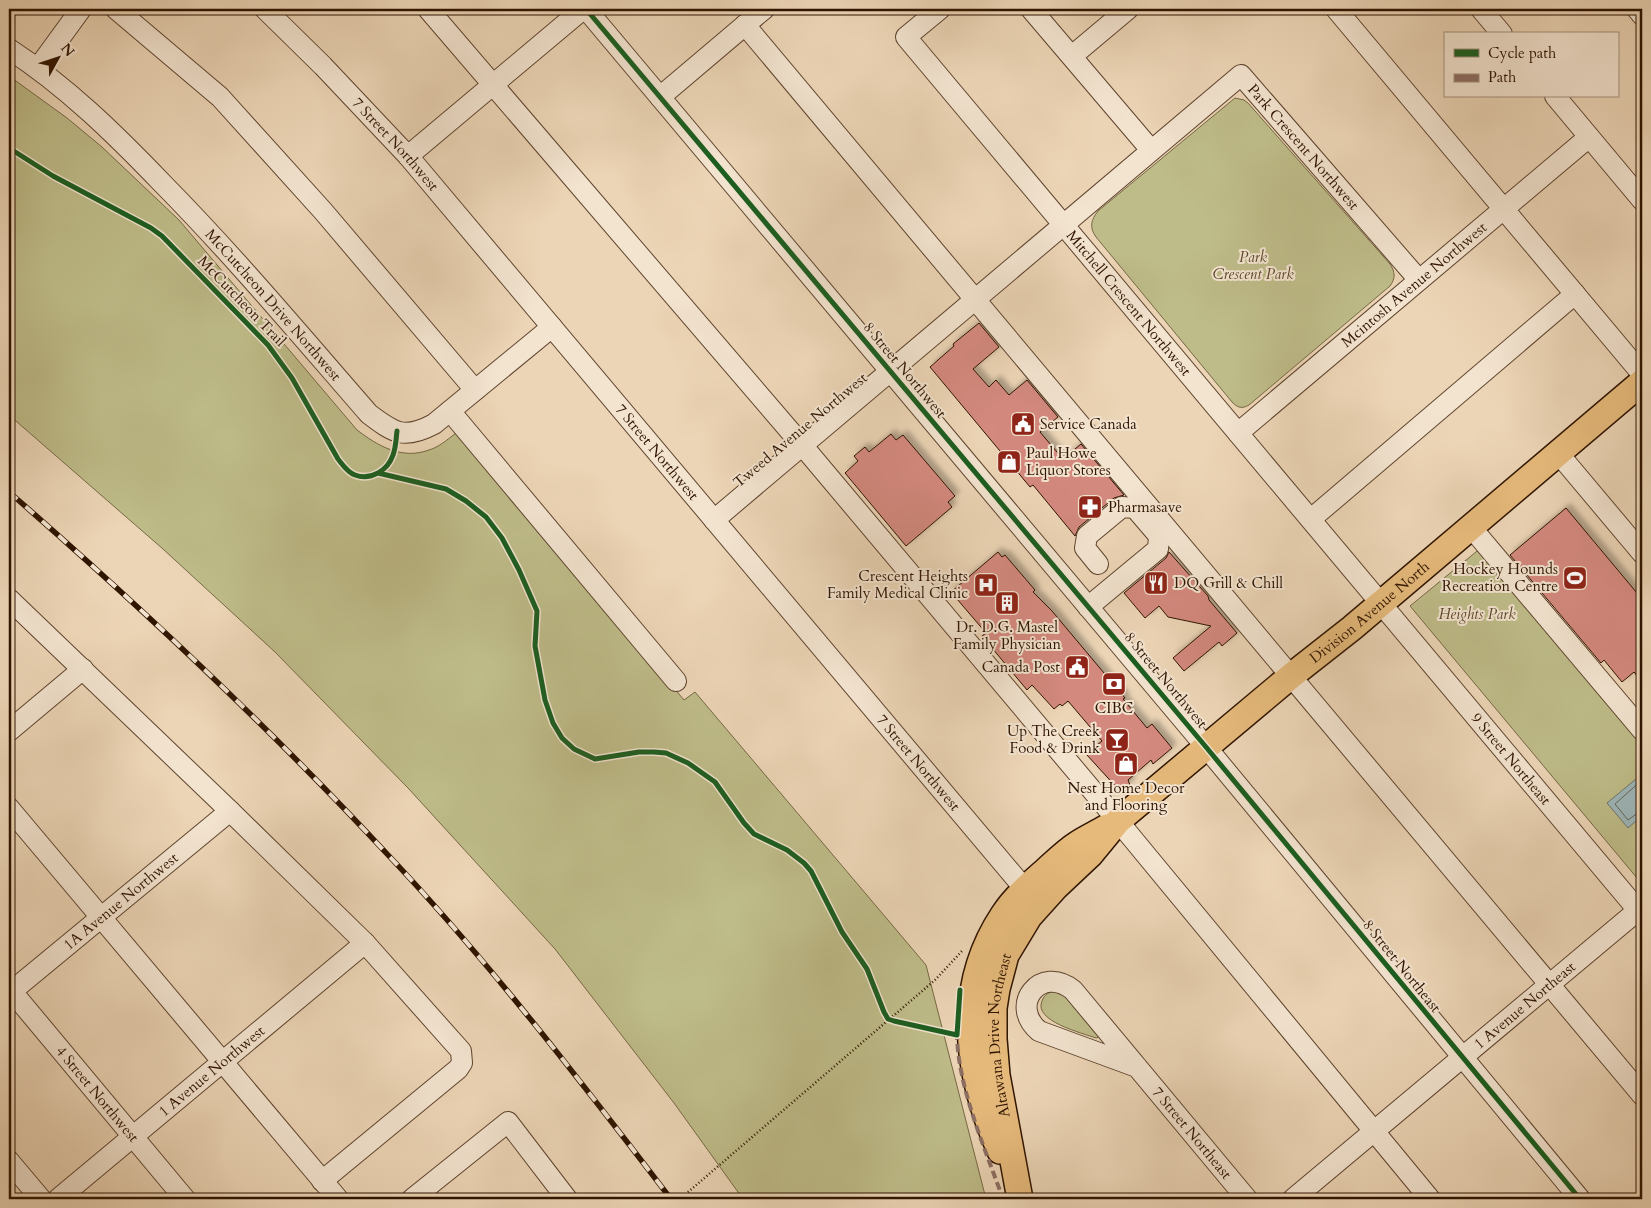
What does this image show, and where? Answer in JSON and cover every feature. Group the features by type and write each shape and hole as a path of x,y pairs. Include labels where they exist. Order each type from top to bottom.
{"main road":[{"name":"Division Avenue North","path":"1004,936 1003,914 1032,897 1076,844 1118,821 1381,603 1642,382"},
{"name":"Altawana Drive Northeast","path":"1004,936 983,953 975,978 970,1016 974,1072 980,1099 1019,1195"}],"street":[{"path":"38,68 81,9"},
{"path":"116,9 220,97 323,211 475,390"},
{"name":"7 Street Northwest","path":"265,9 323,66 408,156 1032,897"},
{"path":"428,9 802,445 1118,821 1430,1199"},
{"path":"408,156 584,9"},
{"name":"8 Street Northwest","path":"584,9 1206,747"},
{"path":"660,97 764,9"},
{"name":"Mitchell Crescent Northwest","path":"940,9 906,37 1381,603"},
{"path":"1031,9 1151,150"},
{"path":"1072,56 1128,9"},
{"path":"1336,9 1642,374"},
{"path":"1481,9 1500,32"},
{"path":"1637,9 1642,15"},
{"path":"745,26 1642,1095"},
{"name":"McCutcheon Drive Northwest","path":"9,49 38,68 113,132 217,239 369,414 385,427 403,433 419,432 434,424 552,327"},
{"name":"Park Crescent Northwest","path":"1063,224 1241,75 1419,280"},
{"path":"1557,98 1642,200"},
{"name":"Mcintosh Avenue Northwest","path":"1238,433 1589,137"},
{"name":"Tweed Avenue Northwest","path":"714,520 1063,224"},
{"path":"1311,519 1575,294"},
{"path":"450,411 676,681"},
{"path":"1558,453 1642,553"},
{"path":"1088,607 1158,549 1159,536 1135,508 1122,507 1087,536 1085,548 1098,564"},
{"path":"1470,526 1642,730"},
{"path":"9,599 230,811 364,943 461,1051 462,1063 458,1069 322,1181"},
{"name":"9 Street Northeast","path":"1381,603 1641,911"},
{"path":"9,731 82,669"},
{"name":"8 Street Northeast","path":"1206,747 1580,1199"},
{"path":"9,808 338,1199"},
{"name":"1A Avenue Northwest","path":"10,990 101,918 230,811"},
{"name":"1 Avenue Northeast","path":"1293,1199 1550,984 1641,911"},
{"name":"1 Avenue Northwest","path":"58,1199 364,943"},
{"name":"7 Street Northeast","path":"1137,1067 1039,1031 1028,1019 1026,1003 1034,988 1050,981 1066,984 1073,990 1247,1199"},
{"name":"4 Street Northwest","path":"10,990 185,1199"},
{"path":"412,1199 508,1122 566,1199"},
{"path":"9,1161 41,1199"}],"path":[{"path":"680,1199 891,1020 935,980"},
{"path":"884,1012 891,1020"}],"green space":[{"path":"9,76 67,118 102,147 179,220 357,430 391,450 409,453 419,453 433,449 459,431 684,700 695,692 926,965 986,1199 743,1199 674,1103 555,949 408,788 275,652 163,549 9,415"},
{"name":"Park Crescent Park","path":"1235,98 1248,103 1390,264 1394,275 1390,286 1249,405 1244,407 1238,407 1232,402 1096,237 1092,227 1092,221 1098,211"},
{"name":"Heights Park","path":"1482,547 1642,739 1642,884 1410,606"},
{"path":"1053,991 1062,993 1099,1037 1096,1038 1060,1025 1045,1015 1041,1008 1042,1001 1046,994"}],"water":[{"path":"1642,774 1642,816 1628,828 1607,803"}],"building":[{"path":"979,323 999,347 973,369 989,387 996,380 1009,395 1027,380 1058,417 1040,432 1063,459 1081,444 1124,495 1114,498 1079,527 1075,536 1033,485 1030,487 930,367 954,346 953,344"},
{"path":"891,434 896,440 903,435 955,496 948,502 952,507 906,546 845,473 858,461 854,456 865,447 869,452"},
{"name":"Hockey Hounds Recreation Centre","path":"1566,508 1642,599 1642,682 1634,672 1622,682 1604,660 1601,663 1510,555"},
{"path":"998,552 1002,557 1005,555 1035,590 1033,592 1052,611 1125,698 1123,699 1147,728 1152,724 1172,748 1153,764 1151,760 1128,780 1130,785 1118,789 1086,754 1102,741 1068,701 1054,709 1032,685 1027,690 982,636 986,633 951,592"},
{"path":"1169,552 1208,596 1209,600 1237,633 1222,646 1219,642 1184,671 1173,658 1211,626 1168,617 1159,606 1145,618 1124,593 1166,558"}],"railway":[{"path":"9,492 107,579 251,714 389,856 499,981 671,1199"}],"marked path":[{"path":"957,1032 958,1053 973,1117 1003,1199"}],"cycle path":[{"path":"586,9 1206,747 1580,1199"},
{"name":"McCutcheon Trail","path":"9,148 53,176 151,228 162,236 268,345 292,378 338,459 350,472 367,477 383,470 393,455 397,431"},
{"path":"378,473 446,489 466,501 486,517 502,538 537,611 535,646 545,700 553,723 562,738 574,749 595,759 639,752 666,753 688,763 715,782 754,834 787,850 811,871 842,932 867,969 888,1019 957,1035 960,990"}],"place":[{"name":"Service Canada","path":"1023,424"},
{"name":"Paul Howe Liquor Stores","path":"1009,462"},
{"name":"Pharmasave","path":"1090,507"},
{"name":"Hockey Hounds Recreation Centre","path":"1575,578"},
{"name":"DQ Grill & Chill","path":"1156,583"},
{"name":"Crescent Heights Family Medical Clinic","path":"986,585"},
{"name":"Dr. D.G. Mastel Family Physician","path":"1007,603"},
{"name":"Canada Post","path":"1077,667"},
{"name":"CIBC","path":"1114,684"},
{"name":"Up The Creek Food & Drink","path":"1117,740"},
{"name":"Nest Home Decor and Flooring","path":"1126,764"}]}
